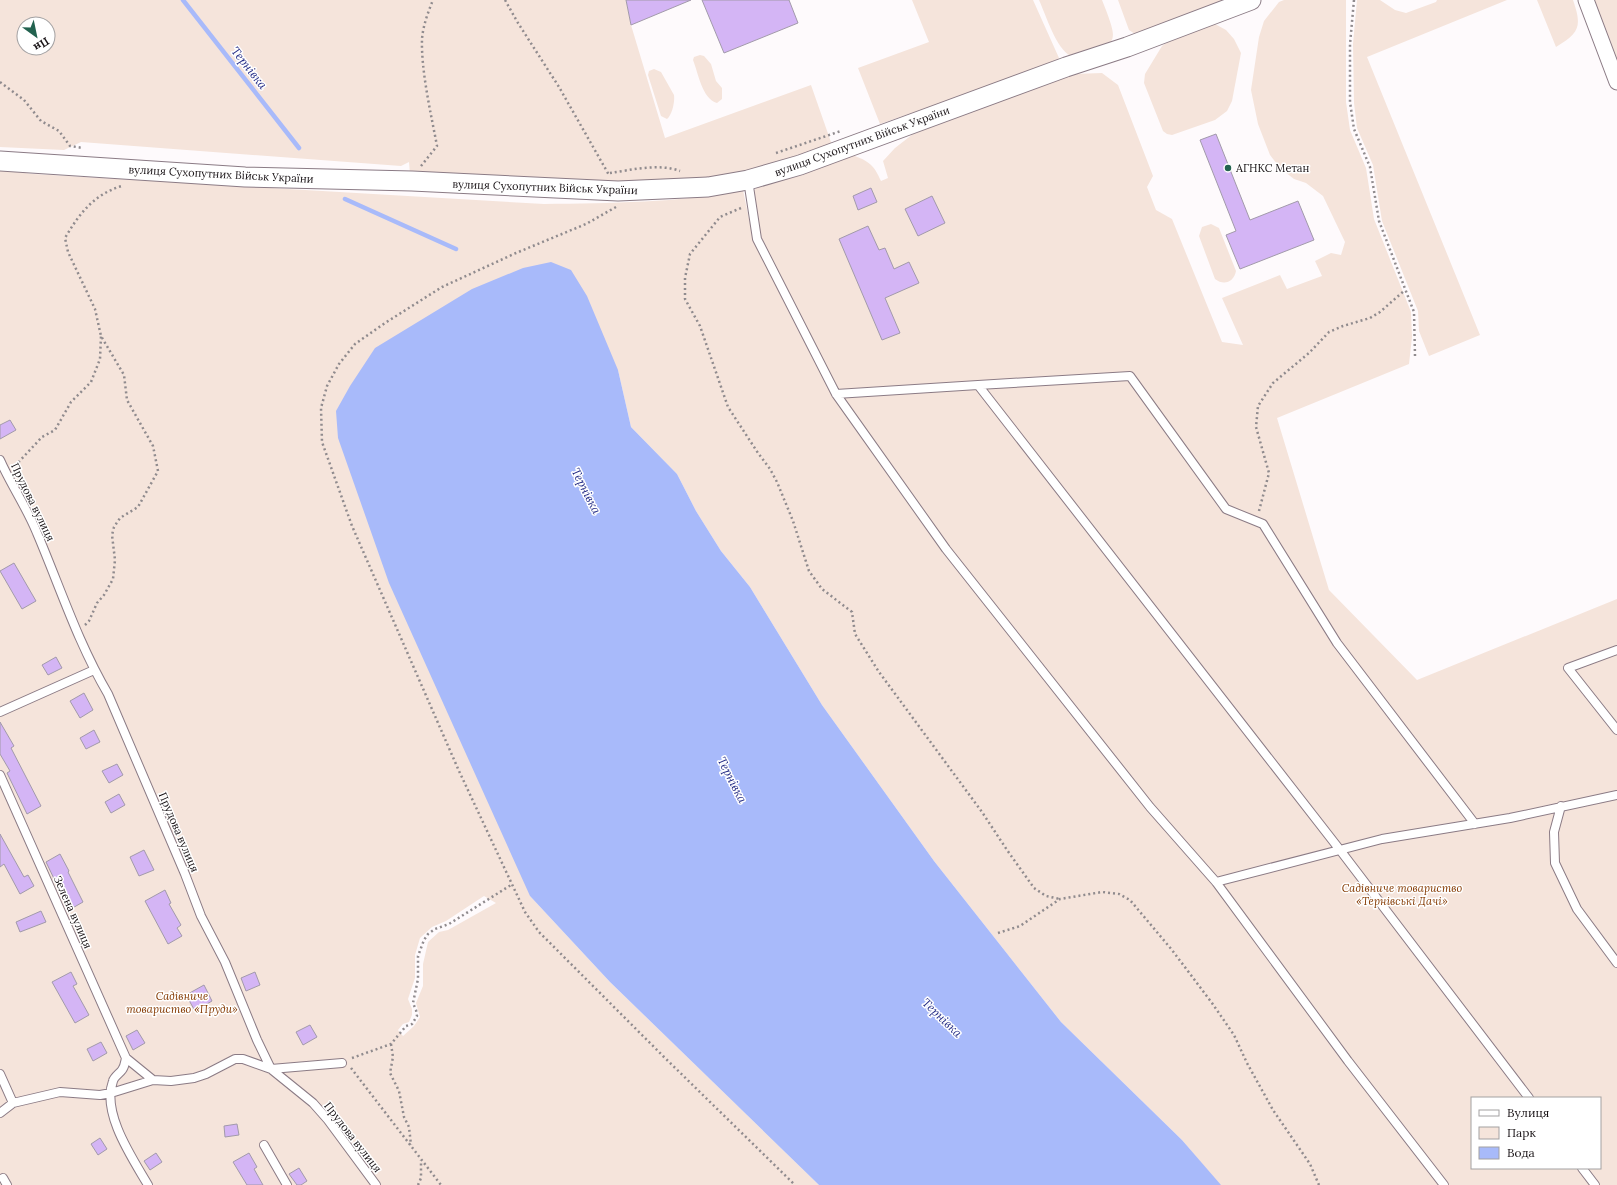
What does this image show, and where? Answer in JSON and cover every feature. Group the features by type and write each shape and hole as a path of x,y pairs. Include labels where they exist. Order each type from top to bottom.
{"street":[{"name":"вулиця Сухопутних Військ України","path":"0,160 245,177 412,181 618,198 708,187 748,180 800,165 1066,66 1123,48 1251,0"},
{"path":"1586,0 1617,82"}],"lane":[{"path":"748,180 757,239 836,394 946,549 1150,807 1216,882 1348,1061 1444,1185"},
{"path":"836,394 1130,376 1226,508 1263,524 1337,643 1475,824"},
{"path":"978,385 1340,850 1528,1097"},
{"name":"Прудова вулиця","path":"0,460 37,531 77,634 94,670 108,694 185,874 201,916 225,962 256,1040 271,1069 313,1103 323,1114 376,1185"},
{"path":"1617,650 1568,668 1617,730"},
{"path":"0,712 94,670"},
{"name":"Зелена вулиця","path":"0,775 126,1058"},
{"path":"1216,882 1382,839 1510,818 1562,806 1617,796"},
{"path":"1562,806 1554,832 1555,863 1577,909 1617,964"},
{"path":"148,1185 122,1139 112,1116 111,1093 113,1081 124,1068 126,1058 153,1080"},
{"path":"0,1113 13,1103 60,1092 100,1095 153,1080 170,1081 194,1078 206,1074 235,1059 243,1059 271,1069 342,1063"},
{"path":"0,1074 13,1103"},
{"path":"264,1144 287,1185"},
{"path":"1583,1169 1595,1185"}],"path":[{"path":"412,181 415,174 437,146 422,38 433,0"},
{"path":"505,0 563,94 608,173 618,198 586,224 516,253 442,288 385,323 355,344 338,364 327,386 321,408 322,442 352,526 459,771 511,885 525,912 539,932 795,1185"},
{"path":"1354,0 1350,44 1350,102 1354,129 1370,167 1379,221 1414,312 1415,356"},
{"path":"0,82 24,100 41,121 59,131 70,146 90,150"},
{"path":"774,154 844,130"},
{"path":"602,175 653,168 674,169 685,172"},
{"path":"7,475 42,437 55,430 71,402 91,382 100,359 101,336 95,309 68,252 65,238 79,214 97,198 114,188 130,184 140,170"},
{"path":"751,204 720,217 690,254 685,278 685,299 700,326 728,407 770,469 777,482 793,521 809,571 822,590 852,612 855,634 879,672 982,812 1006,850 1034,888 1046,896 1060,899 1102,892 1119,894 1130,900 1176,956 1212,1003 1234,1035 1272,1110 1310,1164 1319,1185"},
{"path":"1256,521 1269,473 1256,427 1258,406 1273,383 1309,353 1329,332 1370,318 1380,312 1405,290"},
{"path":"77,634 89,621 97,603 104,596 112,579 115,560 112,535 114,526 120,518 138,506 158,471 153,446 127,400 124,375 101,336"},
{"path":"342,1063 392,1044 406,1026 412,1024 417,1016 413,1003 418,979 418,956 424,940 435,929 449,924 511,885"},
{"path":"998,933 1020,926 1060,899"},
{"path":"392,1044 393,1057 390,1074 399,1091 404,1117 409,1127 411,1146"},
{"path":"342,1063 348,1064 441,1185"},
{"path":"418,1185 421,1178 421,1159"}],"green space":[{"path":"0,0 626,0 631,25 665,138 811,85 832,145 748,175 632,183 410,174 409,162 401,166 81,142 64,150 0,147"},
{"path":"912,0 1033,0 1059,58 1055,63 880,124 858,68 929,42"},
{"path":"1039,0 1102,0 1112,27 1113,35 1111,41 1098,49 1071,56 1056,39"},
{"path":"1118,0 1230,0 1135,34 1129,30"},
{"path":"1284,0 1346,0 1346,102 1350,130 1366,168 1374,219 1411,312 1412,337 1409,364 1277,418 1329,590 1417,680 1617,599 1617,1185 1220,1185 1182,1140 1061,1022 934,861 822,705 750,587 721,551 696,511 677,474 631,427 618,370 530,896 610,982 819,1185 0,1185 0,170 33,174 544,204 619,203 669,200 694,198 743,190 753,238 753,192 756,188 852,155 863,159 870,164 876,171 881,181 888,178 883,161 895,148 913,134 1074,74 1102,73 1118,85 1153,176 1147,187 1156,210 1172,219 1222,342 1243,345 1222,298 1280,275 1287,289 1322,276 1315,261 1331,253 1341,255 1345,242 1323,196 1306,183 1294,179 1280,168 1270,155 1258,124 1251,90 1259,37 1264,21 1279,2","holes":["484,896 496,903 448,930 439,932 428,942 423,964 423,986 416,1003 420,1017 414,1026 403,1036 398,1030 403,1024 409,1022 412,1015 412,1009 408,999 415,978 415,955 420,938 432,927 446,921"]},
{"path":"1357,0 1380,0 1395,10 1406,13 1436,2 1437,0 1507,0 1367,57 1480,335 1429,356 1419,331 1418,311 1382,221 1373,165 1357,128 1354,103 1353,44"},
{"path":"1537,0 1573,0 1578,16 1577,28 1570,37 1556,47"},
{"path":"1594,0 1617,0 1617,60"},
{"path":"1215,24 1226,30 1234,39 1241,53 1232,101 1227,111 1215,120 1172,135 1167,134 1163,131 1144,83 1145,74 1162,46 1170,40"},
{"path":"700,55 704,56 711,64 716,81 722,88 722,99 717,103 704,91 699,78 693,60 694,57"},
{"path":"654,69 661,72 674,95 673,108 667,119 661,116 648,75 649,71"},
{"path":"1211,224 1219,228 1236,271 1233,278 1228,282 1222,282 1215,279 1199,236 1202,227"}],"water":[{"path":"551,262 571,270 587,296 618,370 631,427 677,474 696,511 721,551 750,587 822,705 934,861 1061,1022 1182,1140 1221,1185 819,1185 610,982 530,896 389,583 338,438 336,411 350,386 375,348 472,289 523,268"}],"building":[{"path":"626,0 691,0 631,25"},
{"path":"702,0 789,0 798,23 724,53"},
{"path":"1216,134 1250,220 1298,201 1314,240 1240,269 1226,235 1236,231 1200,140"},
{"path":"871,188 877,202 858,210 853,196"},
{"path":"932,196 945,223 918,236 905,209"},
{"path":"868,226 879,250 885,248 894,269 909,262 919,283 885,298 900,333 882,340 839,239"},
{"path":"10,420 16,430 0,439 0,425"},
{"path":"14,563 36,601 22,609 0,571"},
{"path":"56,657 62,668 48,675 42,665"},
{"path":"84,693 93,710 80,718 70,701"},
{"path":"0,722 14,746 11,748 41,806 27,814 7,773 10,771 0,754"},
{"path":"94,730 100,742 86,749 80,738"},
{"path":"117,764 123,775 109,783 102,771"},
{"path":"119,794 125,805 111,813 105,802"},
{"path":"0,834 24,877 28,875 34,886 20,894 4,864 0,867"},
{"path":"144,850 154,870 139,876 130,857"},
{"path":"60,854 83,902 69,910 46,862"},
{"path":"165,890 171,903 169,904 181,925 177,928 182,936 168,944 145,901"},
{"path":"41,911 46,922 20,932 16,922"},
{"path":"71,972 77,984 73,986 89,1015 75,1023 52,982"},
{"path":"255,972 260,985 246,991 241,978"},
{"path":"204,985 212,1001 195,1011 186,995"},
{"path":"310,1025 317,1037 303,1045 296,1032"},
{"path":"137,1030 145,1043 133,1050 126,1036"},
{"path":"101,1042 107,1053 93,1061 87,1049"},
{"path":"237,1124 239,1135 225,1137 224,1126"},
{"path":"100,1138 107,1149 98,1155 91,1144"},
{"path":"156,1153 162,1162 150,1170 144,1161"},
{"path":"249,1153 257,1167 254,1169 263,1185 247,1185 233,1162"},
{"path":"299,1168 307,1181 301,1185 297,1185 289,1174"}],"waterway":[{"name":"Тернівка","path":"183,0 299,148"},
{"name":"Тернівка","path":"345,199 456,249"}],"place":[{"name":"АГНКС Метан","path":"1228,168"}],"park label":[{"name":"Садівниче товариство «Тернівські Дачі»","path":"1402,894"},
{"name":"Садівниче товариство «Пруди»","path":"182,1002"}]}
